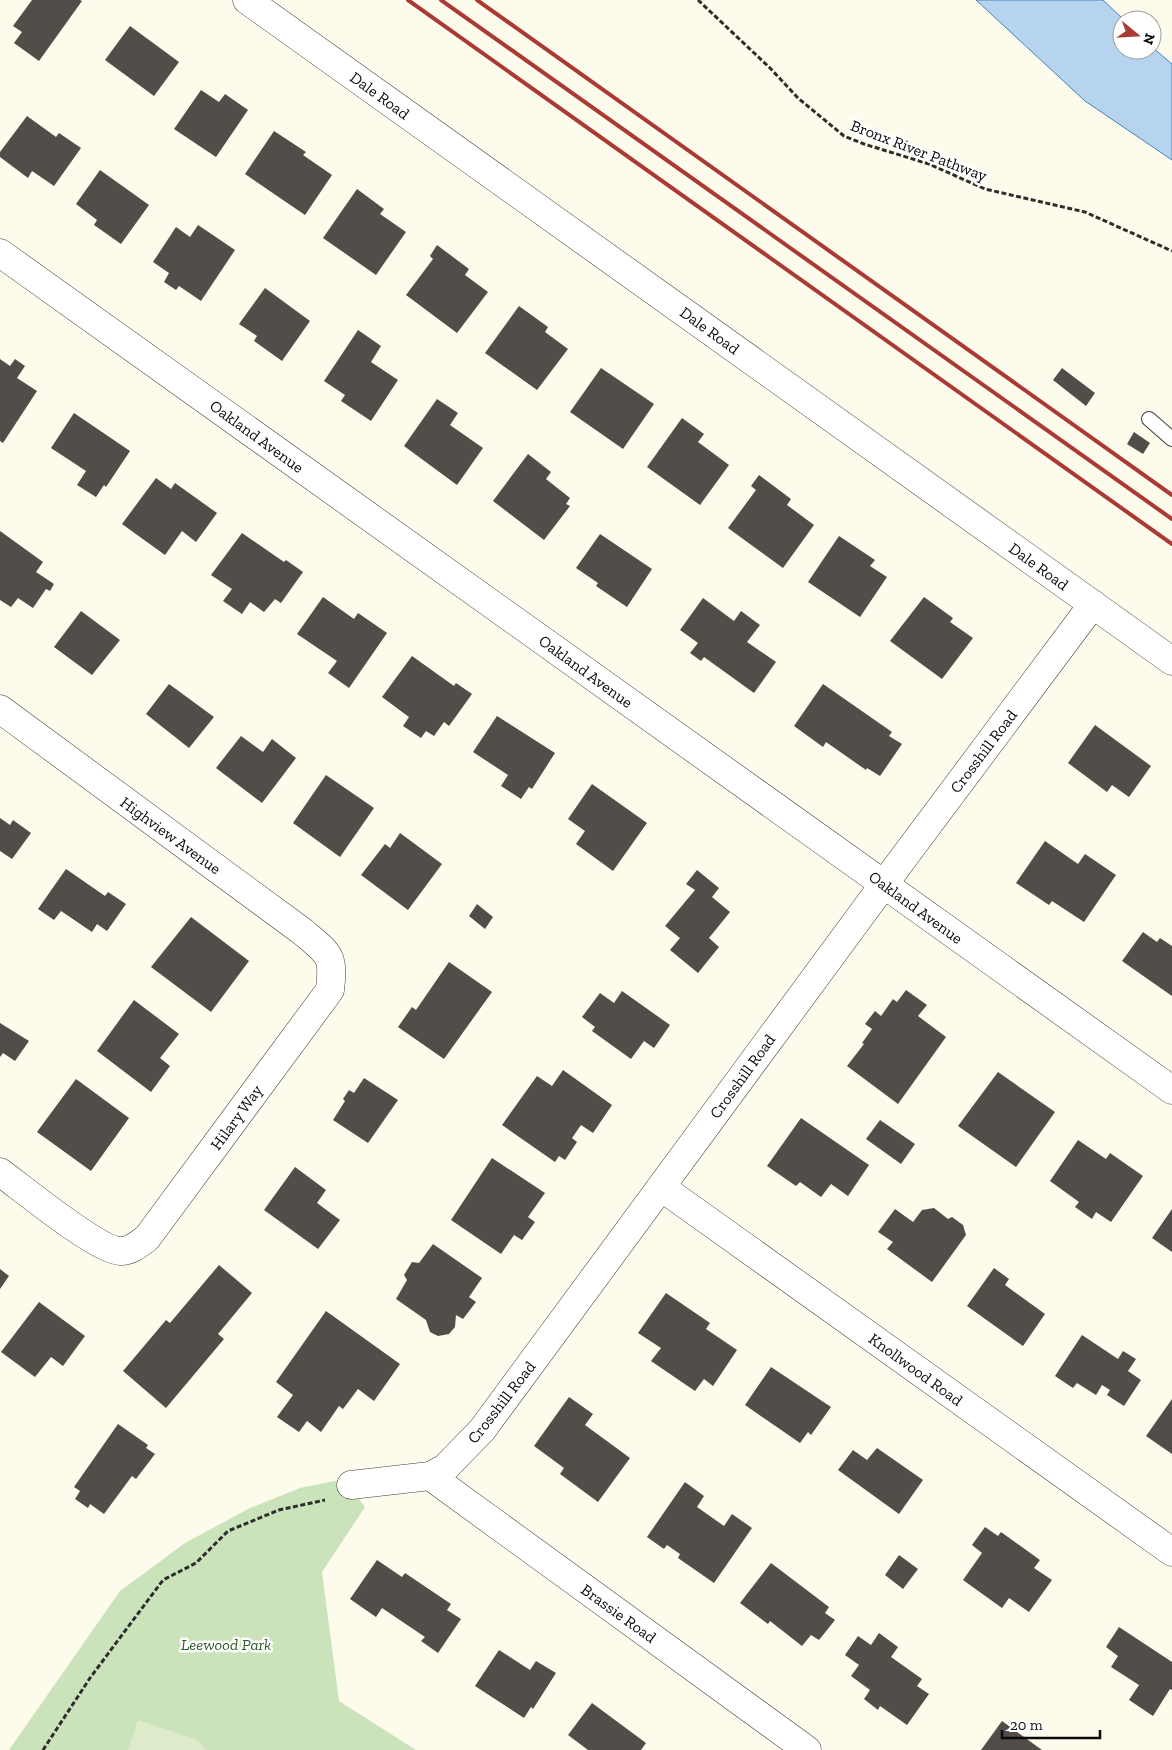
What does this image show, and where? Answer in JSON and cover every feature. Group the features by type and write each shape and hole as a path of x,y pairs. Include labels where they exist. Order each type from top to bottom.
{"street":[{"name":"Dale Road","path":"247,0 1172,661"},
{"name":"Oakland Avenue","path":"0,253 1172,1090"},
{"name":"Crosshill Road","path":"351,1485 430,1476 445,1468 482,1430 884,884 1093,604"},
{"name":"Highview Avenue","path":"0,709 304,932 323,949 329,958 332,968"},
{"name":"Hilary Way","path":"0,1172 89,1238 120,1251 136,1246 147,1238 330,990 332,968"},
{"name":"Knollwood Road","path":"661,1187 1172,1552"},
{"name":"Brassie Road","path":"430,1476 808,1750"}],"lane":[{"path":"1148,419 1172,439"}],"path":[{"name":"Bronx River Pathway","path":"698,0 770,68 798,98 844,136 930,164 985,190 1085,212 1172,251"},
{"path":"44,1750 90,1678 163,1580 196,1562 228,1531 279,1510 335,1498 351,1485"}],"green space":[{"name":"Leewood Park","path":"344,1479 365,1507 322,1572 339,1701 416,1750 9,1750 120,1591 185,1543 250,1508 300,1488"},
{"path":"138,1720 195,1739 207,1750 128,1750"}],"water":[{"path":"976,0 1103,0 1114,10 1112,60 1162,60 1162,56 1172,64 1172,160 1085,101"}],"building":[{"path":"32,0 82,1 39,61 14,43 22,32 13,26"},
{"path":"130,26 179,62 154,96 105,60"},
{"path":"201,90 219,102 225,94 248,110 216,157 174,129"},
{"path":"27,116 56,137 59,133 81,148 54,186 32,171 28,178 0,157 0,152"},
{"path":"274,131 306,152 303,155 332,175 305,215 245,174"},
{"path":"100,170 149,205 121,244 94,225 97,220 76,204"},
{"path":"357,189 384,209 380,214 406,232 376,275 323,238"},
{"path":"198,225 235,250 201,301 179,286 176,290 164,282 169,273 153,262 176,227 190,237"},
{"path":"437,245 469,269 465,275 488,292 457,333 406,295 433,259 430,256"},
{"path":"265,288 310,321 282,361 254,341 257,336 239,324"},
{"path":"519,306 548,327 545,332 568,349 537,390 485,353"},
{"path":"358,330 381,346 371,362 398,380 371,421 341,401 345,395 324,381"},
{"path":"0,359 10,366 15,359 25,366 17,378 37,391 3,443 0,441"},
{"path":"601,368 654,404 623,449 570,412"},
{"path":"1062,368 1095,393 1086,406 1053,380"},
{"path":"437,399 458,413 450,425 483,448 457,485 404,446"},
{"path":"74,413 130,451 106,487 104,485 96,497 77,485 86,471 51,448"},
{"path":"682,418 704,434 698,442 729,465 700,505 647,467"},
{"path":"1134,432 1150,443 1143,454 1127,444"},
{"path":"528,454 551,472 546,479 570,498 566,504 570,506 544,540 493,501"},
{"path":"759,475 791,499 787,505 814,525 783,568 728,528 756,490 751,486"},
{"path":"156,478 171,489 175,483 217,513 196,542 182,531 165,555 122,524"},
{"path":"0,531 43,562 36,572 54,584 50,591 46,589 33,608 18,598 11,607 0,600"},
{"path":"242,533 284,562 286,560 303,572 281,603 275,599 264,612 250,602 242,614 223,601 232,589 211,575"},
{"path":"600,534 652,569 627,607 596,586 598,583 576,568"},
{"path":"839,536 875,560 870,566 887,577 860,617 808,582"},
{"path":"323,597 354,619 358,613 387,633 349,688 328,673 337,661 297,634"},
{"path":"924,597 953,618 950,622 973,638 942,679 890,641"},
{"path":"703,598 734,621 741,611 760,625 747,642 776,662 754,693 704,657 701,661 690,653 698,643 680,630"},
{"path":"81,611 120,640 92,675 54,647"},
{"path":"412,656 454,686 456,683 472,694 449,726 444,722 434,736 426,731 421,738 403,726 409,717 382,697"},
{"path":"169,684 214,717 189,748 146,714"},
{"path":"823,684 892,732 889,736 902,744 880,776 867,768 866,770 826,742 823,747 794,726"},
{"path":"497,716 555,753 532,789 529,787 521,799 501,786 508,775 473,752"},
{"path":"1095,725 1151,766 1129,797 1112,785 1107,792 1068,763"},
{"path":"241,736 263,752 272,739 296,758 262,803 216,768"},
{"path":"326,775 374,808 340,857 293,823"},
{"path":"592,784 647,823 613,871 576,844 585,831 568,819"},
{"path":"0,818 10,825 13,820 31,833 12,859 0,851"},
{"path":"400,833 442,864 408,910 361,875 385,844 390,848"},
{"path":"1045,841 1078,864 1085,854 1116,875 1084,922 1052,901 1049,905 1016,883"},
{"path":"66,869 105,896 108,892 126,904 107,931 97,924 92,932 61,911 54,920 38,909"},
{"path":"697,870 719,888 712,897 730,912 709,938 719,947 698,973 670,950 680,938 665,926 695,890 686,884"},
{"path":"477,904 493,917 485,929 469,916"},
{"path":"191,917 249,961 211,1012 151,967"},
{"path":"1143,932 1157,942 1160,938 1172,946 1172,996 1122,961"},
{"path":"449,962 492,992 444,1059 398,1027 412,1007 416,1010"},
{"path":"906,990 927,1005 918,1016 946,1037 898,1104 847,1066 864,1044 862,1043 872,1029 865,1024 875,1011 881,1016 893,999 897,1002"},
{"path":"622,991 670,1025 654,1048 644,1041 631,1059 592,1031 595,1027 582,1017 600,993 614,1003"},
{"path":"134,1000 179,1034 160,1058 170,1066 151,1092 97,1051"},
{"path":"0,1023 29,1041 15,1061 3,1053 0,1057"},
{"path":"563,1070 612,1105 593,1133 581,1125 572,1138 577,1142 565,1160 559,1156 555,1162 502,1125 537,1076 552,1086"},
{"path":"998,1072 1055,1112 1016,1167 958,1126"},
{"path":"364,1078 398,1100 368,1143 333,1120 345,1101 343,1099 349,1090 354,1093"},
{"path":"76,1079 129,1118 91,1171 37,1132"},
{"path":"801,1118 869,1165 848,1196 831,1184 821,1197 800,1182 796,1186 767,1166"},
{"path":"880,1120 915,1144 901,1164 866,1139"},
{"path":"1078,1140 1106,1159 1110,1153 1143,1176 1111,1222 1096,1212 1092,1219 1075,1207 1079,1202 1050,1181"},
{"path":"492,1158 545,1193 528,1217 535,1222 522,1240 514,1235 501,1254 451,1220"},
{"path":"295,1167 326,1190 317,1203 340,1220 318,1249 264,1210"},
{"path":"934,1208 948,1219 952,1217 963,1225 966,1235 932,1282 887,1249 893,1242 878,1232 895,1209 913,1222 922,1210"},
{"path":"1172,1209 1172,1252 1152,1238"},
{"path":"433,1244 482,1278 469,1297 476,1302 463,1319 456,1315 455,1327 449,1334 438,1336 430,1332 426,1320 396,1299 407,1280 404,1275 412,1262 419,1263"},
{"path":"219,1265 252,1293 218,1334 224,1339 166,1408 123,1371 166,1320 170,1323"},
{"path":"994,1268 1009,1279 1005,1285 1045,1314 1023,1346 967,1306"},
{"path":"0,1269 9,1276 0,1289"},
{"path":"666,1293 710,1323 706,1329 737,1350 713,1386 704,1379 695,1391 651,1361 661,1348 638,1333"},
{"path":"39,1302 85,1336 63,1366 51,1357 35,1377 1,1352"},
{"path":"326,1311 400,1364 374,1401 358,1389 343,1409 339,1406 321,1432 307,1421 299,1432 277,1417 293,1395 276,1382"},
{"path":"1082,1335 1118,1359 1123,1351 1136,1359 1128,1371 1141,1380 1124,1406 1107,1395 1110,1390 1102,1385 1096,1395 1077,1383 1073,1388 1055,1376"},
{"path":"771,1367 831,1407 811,1435 808,1432 800,1443 745,1405"},
{"path":"569,1397 593,1414 585,1425 630,1458 598,1502 560,1474 564,1468 534,1446"},
{"path":"1172,1399 1172,1454 1146,1436"},
{"path":"118,1424 148,1445 146,1448 155,1454 136,1479 132,1476 104,1514 90,1504 88,1508 75,1499 80,1491 74,1487"},
{"path":"877,1448 923,1480 899,1514 838,1470 853,1450 867,1460"},
{"path":"685,1482 704,1496 697,1507 724,1526 732,1514 752,1528 714,1583 678,1558 680,1554 667,1545 664,1549 647,1537"},
{"path":"985,1527 998,1536 1001,1532 1040,1560 1034,1568 1052,1580 1029,1612 1009,1598 1002,1608 963,1580 982,1553 972,1545"},
{"path":"899,1555 918,1569 903,1589 885,1575"},
{"path":"377,1560 402,1577 405,1573 451,1604 447,1610 461,1619 438,1653 421,1641 425,1637 382,1608 376,1617 350,1599"},
{"path":"771,1563 829,1607 825,1613 835,1620 819,1640 811,1635 802,1646 770,1621 768,1624 740,1603"},
{"path":"1119,1627 1172,1662 1172,1690 1170,1689 1153,1716 1129,1700 1139,1685 1111,1667 1118,1656 1106,1647"},
{"path":"879,1633 898,1647 891,1657 922,1679 917,1686 929,1694 907,1725 880,1706 878,1710 864,1699 870,1690 851,1676 859,1665 845,1655 858,1636 871,1645"},
{"path":"499,1650 530,1670 536,1661 556,1673 533,1709 531,1707 524,1718 475,1686"},
{"path":"592,1703 646,1743 641,1750 588,1750 568,1735"},
{"path":"1002,1721 1042,1750 981,1750"}],"railway":[{"path":"408,0 1172,544"},
{"path":"441,0 1172,519"},
{"path":"477,0 1172,495"}]}
